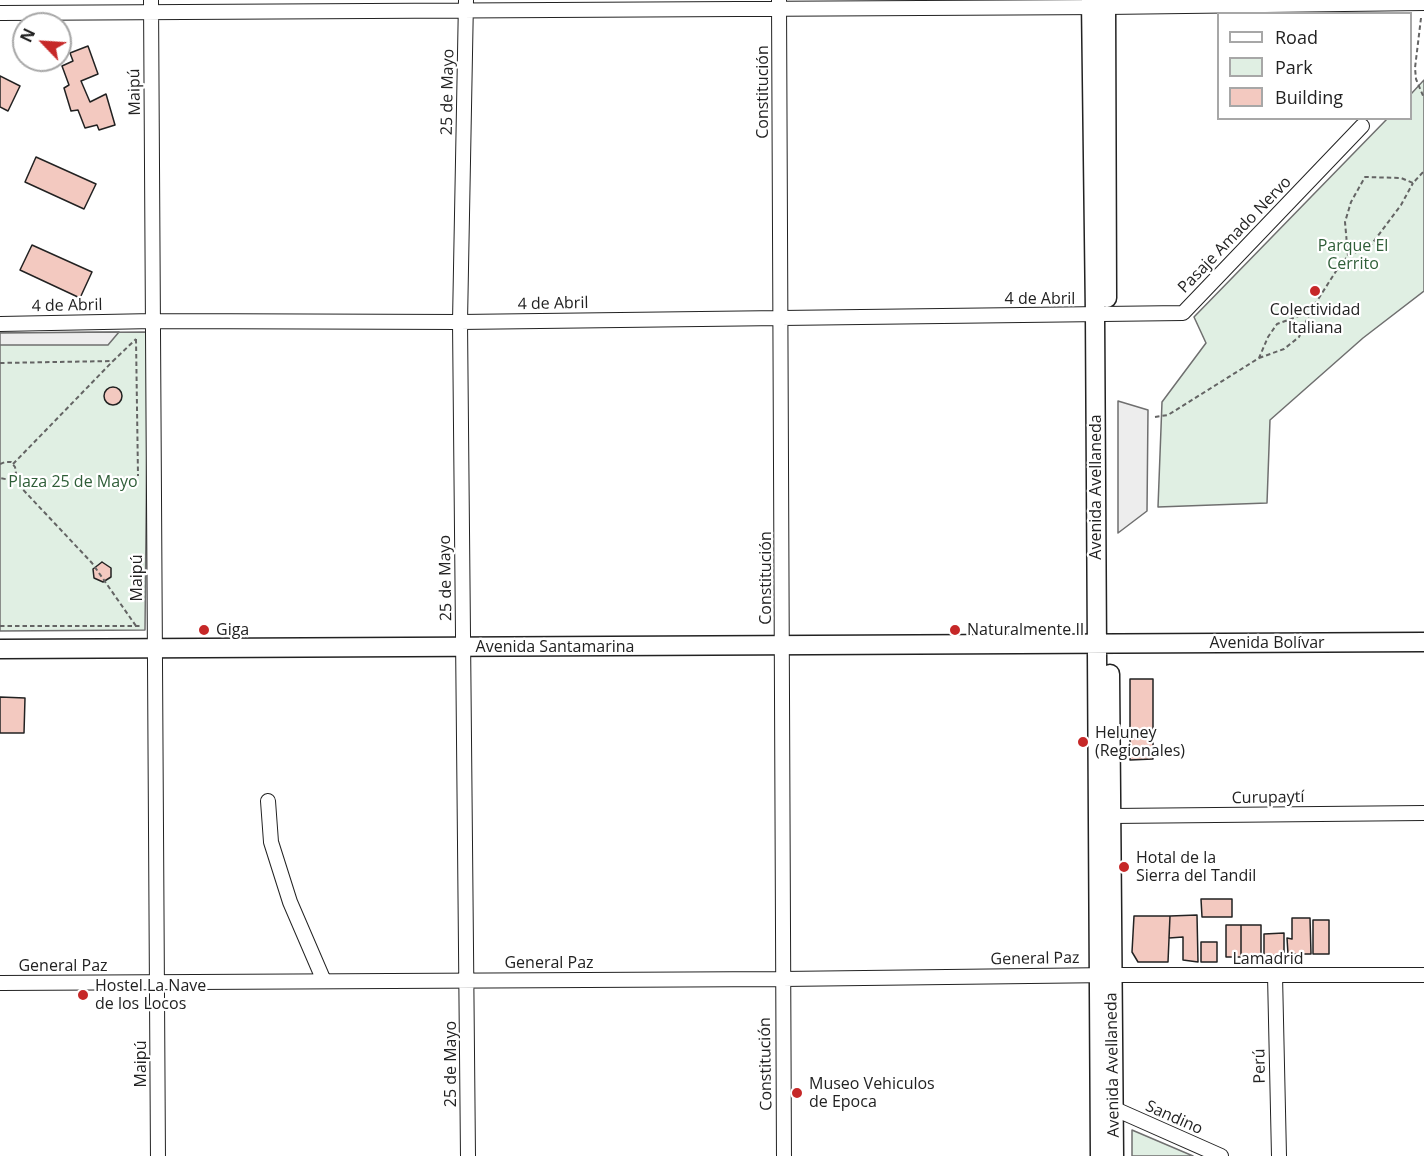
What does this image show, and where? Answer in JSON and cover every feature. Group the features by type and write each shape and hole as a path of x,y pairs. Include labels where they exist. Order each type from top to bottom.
{"main road":[{"name":"Avenida Avellaneda","path":"1098,3 1105,975 1114,1110 1114,1156"},
{"name":"Avenida Bolívar","path":"1103,644 1424,642"},
{"name":"Avenida Avellaneda","path":"1100,1156 1112,816 1103,644"},
{"name":"Avenida Santamarina","path":"0,649 1103,644"}],"street":[{"path":"0,14 151,7 1424,2"},
{"name":"Constitución","path":"779,4 784,1156"},
{"name":"25 de Mayo","path":"466,5 460,322 468,1156"},
{"name":"Maipú","path":"151,7 158,1156"},
{"name":"Pasaje Amado Nervo","path":"1101,315 1183,313 1362,126"},
{"name":"4 de Abril","path":"0,324 1101,315"},
{"path":"268,801 271,842 277,862 290,902 324,981"},
{"name":"Curupaytí","path":"1112,816 1424,813"},
{"name":"Lamadrid","path":"1105,975 1424,975"},
{"name":"General Paz","path":"0,982 782,979 1105,975"},
{"name":"Perú","path":"1275,975 1279,1156"},
{"name":"Sandino","path":"1114,1110 1221,1156"}],"path":[{"path":"1424,2 1415,68 1416,79 1424,98"},
{"path":"1155,417 1168,415 1259,358 1284,349 1299,338 1310,312 1338,268 1348,256 1363,250 1375,241 1401,205 1413,183 1424,171"},
{"path":"1348,256 1345,222 1351,202 1365,177 1401,178 1413,183"},
{"path":"1259,358 1277,324 1310,312"},
{"path":"13,464 136,339 139,483"},
{"path":"0,363 113,361"},
{"path":"0,464 8,461 13,464 16,473 13,479 7,481 0,479"},
{"path":"13,479 92,563 136,626"},
{"path":"0,626 141,626"}],"green space":[{"name":"Parque El Cerrito","path":"1424,80 1424,291 1363,338 1270,420 1267,503 1158,507 1162,402 1206,343 1194,317 1386,120 1412,120 1412,93"},
{"name":"Plaza 25 de Mayo","path":"148,332 145,630 0,631 0,333"},
{"path":"1132,1130 1193,1156 1132,1156"}],"shaded area":[{"path":"119,332 108,345 0,345 0,333"},
{"path":"1118,401 1148,410 1147,511 1118,533"}],"building":[{"path":"88,46 98,74 81,81 90,102 106,94 115,125 99,130 97,125 85,128 78,110 71,111 64,88 69,85 64,72 72,72 72,52"},
{"path":"0,76 20,86 8,111 0,107"},
{"path":"36,157 96,184 84,209 25,182"},
{"path":"32,245 92,272 80,298 20,270"},
{"path":"113,387 119,390 122,396 119,402 113,405 107,402 104,396 107,390"},
{"path":"102,562 111,568 111,577 103,582 94,578 93,569"},
{"path":"1130,679 1153,679 1153,759 1130,760"},
{"path":"0,697 25,698 24,733 0,733"},
{"path":"1201,899 1232,899 1232,917 1202,917"},
{"path":"1197,915 1198,962 1183,960 1183,937 1169,938 1170,916"},
{"path":"1134,916 1170,916 1168,962 1138,962 1132,952"},
{"path":"1292,918 1310,918 1311,954 1288,954 1287,938 1292,939"},
{"path":"1313,920 1329,920 1329,954 1313,954"},
{"path":"1226,925 1241,925 1241,957 1226,957"},
{"path":"1241,925 1261,925 1261,957 1241,957"},
{"path":"1284,933 1284,955 1264,956 1264,934"},
{"path":"1201,942 1217,942 1217,962 1201,962"}],"place":[{"name":"Colectividad Italiana","path":"1315,291"},
{"name":"Giga","path":"204,630"},
{"name":"Naturalmente II","path":"955,630"},
{"name":"Heluney (Regionales)","path":"1083,742"},
{"name":"Hotal de la Sierra del Tandil","path":"1124,867"},
{"name":"Hostel La Nave de los Locos","path":"83,995"},
{"name":"Museo Vehiculos de Epoca","path":"797,1093"}]}
